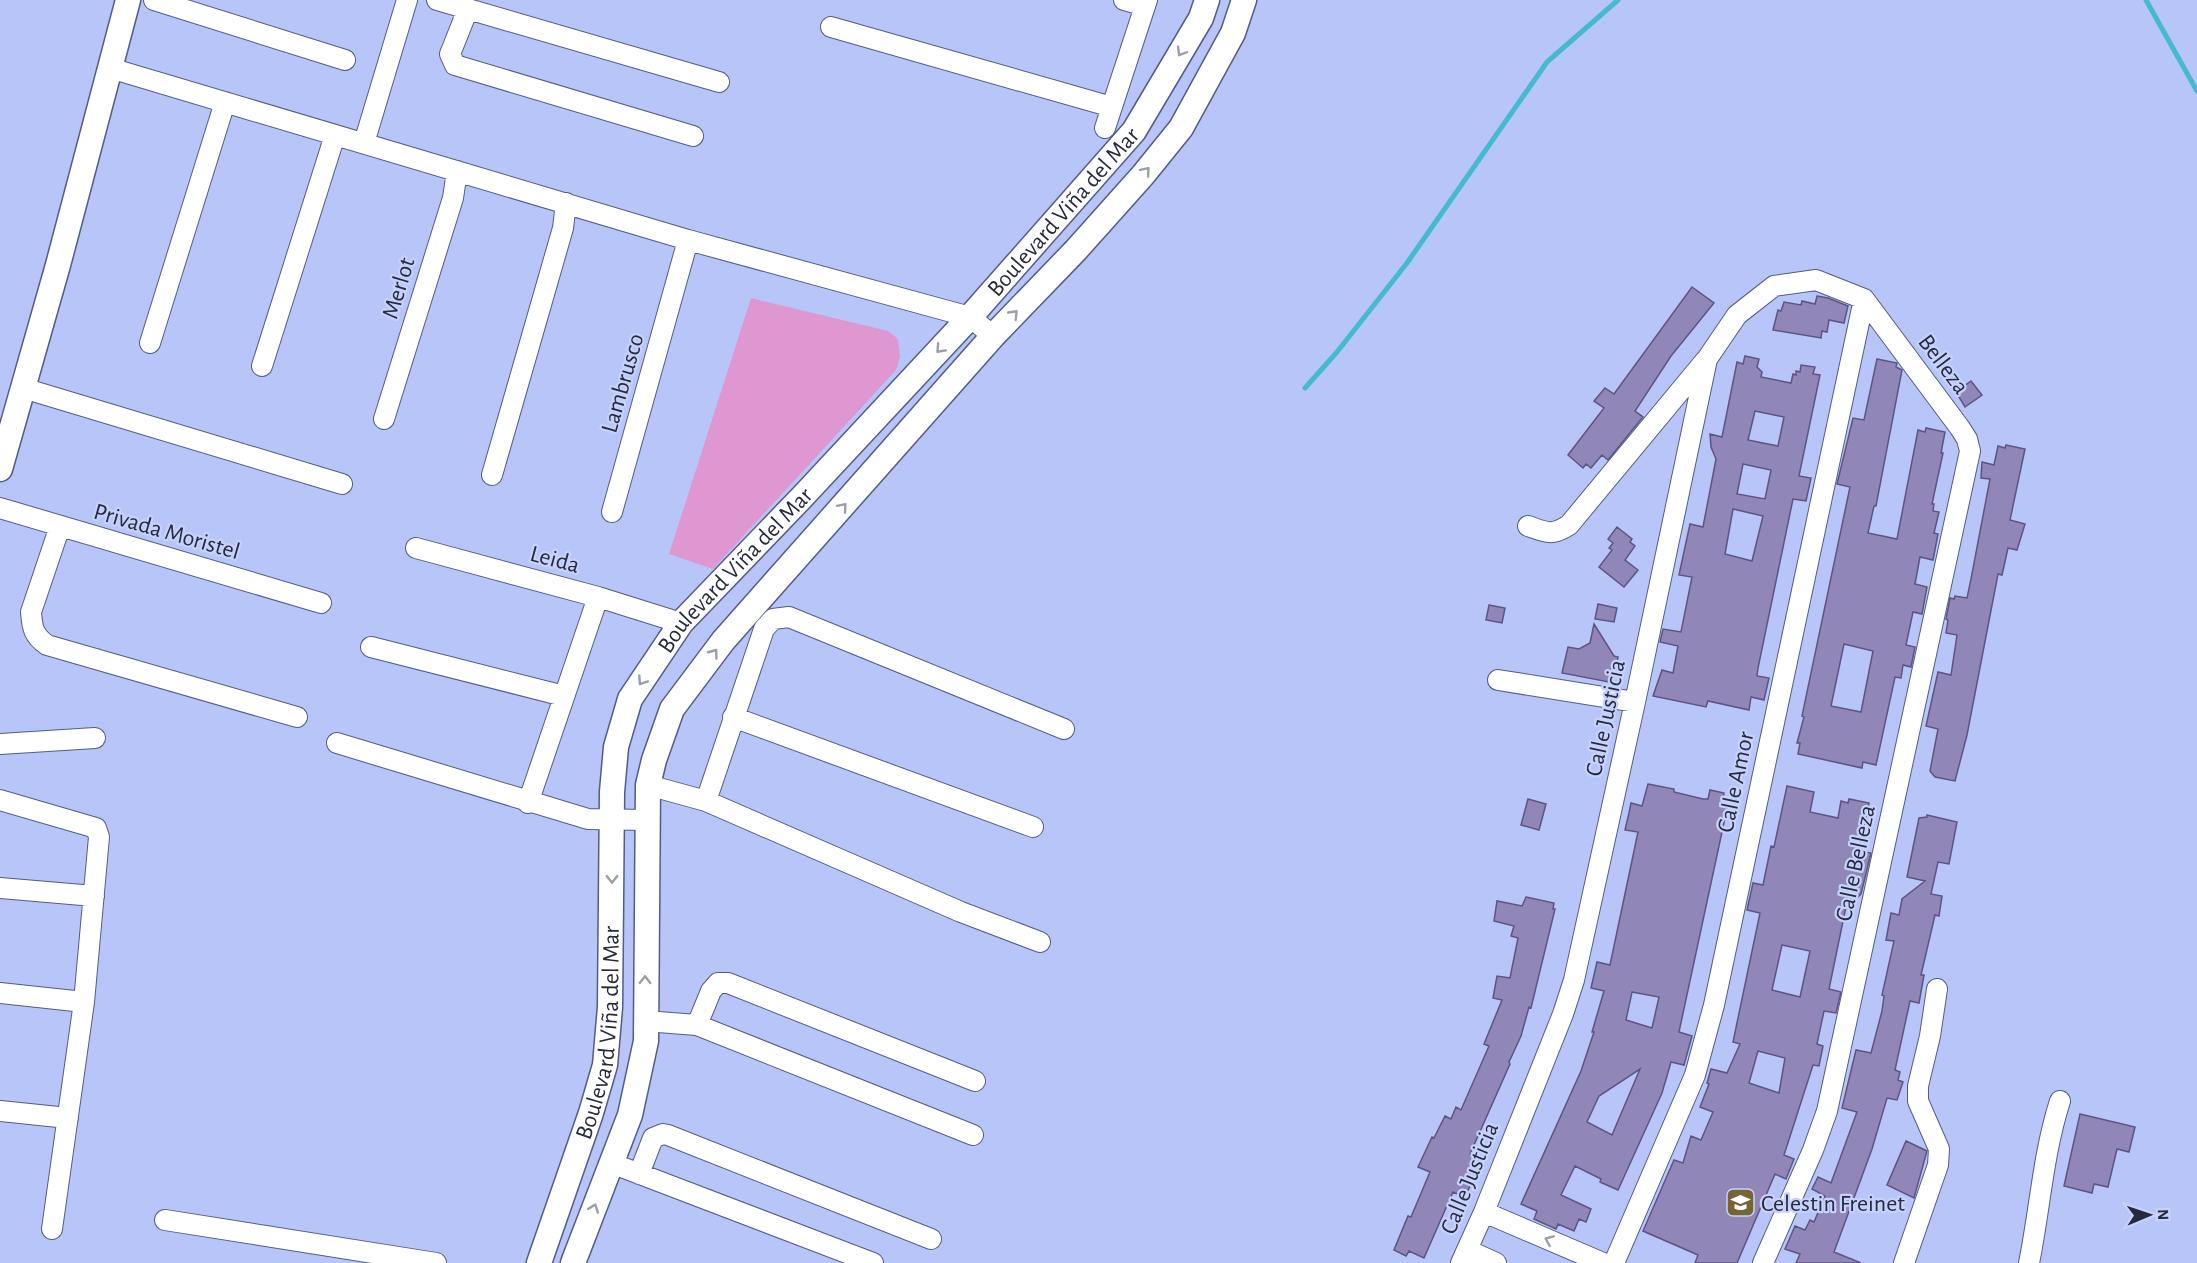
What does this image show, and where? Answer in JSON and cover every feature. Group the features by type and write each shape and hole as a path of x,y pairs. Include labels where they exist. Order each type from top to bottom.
{"street":[{"path":"0,469 58,265 128,0"},
{"path":"154,0 345,60"},
{"path":"364,143 407,0"},
{"path":"437,0 719,82"},
{"path":"1105,128 1146,3 1124,0"},
{"name":"Boulevard Viña del Mar","path":"539,1263 591,1113 605,1065 611,996 613,914 611,820 616,747 630,699 681,623 970,317 1134,131 1201,18 1207,0"},
{"name":"Boulevard Viña del Mar","path":"573,1263 630,1116 640,1075 646,1041 648,785 672,708 716,650 993,336 1076,250 1143,175 1181,128 1233,33 1244,0"},
{"path":"468,9 450,54 455,65 693,136"},
{"path":"831,27 1112,107"},
{"path":"110,68 688,240 970,317 993,336"},
{"path":"150,342 225,102"},
{"path":"262,366 335,135"},
{"name":"Merlot","path":"384,419 453,198 456,171"},
{"path":"492,475 563,228 566,203"},
{"name":"Lambrusco","path":"612,512 688,240"},
{"name":"Calle Justicia","path":"1464,1257 1563,1014 1574,980 1707,359 1737,315 1774,286 1816,280 1864,299"},
{"name":"Belleza","path":"1864,299 1967,439 1970,451 1968,464"},
{"name":"Calle Amor","path":"1614,1263 1695,1075 1714,1005 1864,299"},
{"path":"1528,526 1548,534 1560,531 1569,525 1707,359"},
{"path":"23,388 342,484"},
{"name":"Calle Belleza","path":"1763,1263 1813,1150 1827,1111 1968,464"},
{"name":"Privada Moristel","path":"0,508 321,603"},
{"path":"60,526 31,612 36,638 47,645 297,717"},
{"name":"Leida","path":"416,548 598,597 681,623"},
{"path":"528,802 598,597"},
{"path":"706,801 764,629 773,619 789,617 1064,729"},
{"path":"371,647 564,696"},
{"path":"1498,680 1635,702"},
{"path":"733,717 1033,827"},
{"path":"0,744 95,738"},
{"path":"337,743 588,819 646,820"},
{"path":"648,785 706,801 961,912 1040,942"},
{"path":"0,800 96,828 99,837 84,1002 52,1229"},
{"path":"0,888 94,896"},
{"path":"697,1025 711,991 717,983 728,983 975,1081"},
{"path":"1904,1263 1938,1166 1939,1149 1918,1101 1918,1086 1930,1036 1936,989"},
{"path":"0,993 84,1002"},
{"path":"645,1021 697,1025 973,1135"},
{"path":"2029,1263 2040,1205 2049,1135 2060,1101"},
{"path":"0,1111 69,1118"},
{"path":"639,1174 653,1138 663,1134 668,1135 931,1239"},
{"path":"611,1163 873,1263"},
{"path":"1484,1212 1603,1263"},
{"path":"165,1220 436,1263"},
{"path":"1464,1257 1496,1263"}],"shaded area":[{"path":"751,298 888,331 898,339 900,357 896,370 713,569 669,554"}],"building":[{"path":"1692,287 1714,303 1671,356 1635,411 1643,417 1608,460 1602,455 1591,468 1586,464 1583,468 1568,455 1604,408 1594,401 1605,388 1614,394"},
{"path":"1817,296 1848,306 1844,323 1829,320 1827,332 1822,331 1821,338 1773,330 1778,310 1781,311 1784,302 1801,305 1802,301 1815,304"},
{"path":"1745,356 1759,359 1757,367 1762,372 1761,377 1791,383 1793,374 1796,375 1796,371 1800,372 1801,365 1815,367 1813,374 1820,375 1799,476 1811,478 1806,501 1793,499 1758,668 1757,676 1769,678 1764,700 1751,697 1749,710 1708,701 1706,707 1653,696 1662,670 1673,673 1678,646 1660,642 1663,629 1681,632 1692,577 1679,575 1690,524 1703,527 1716,459 1711,447 1710,434 1722,437 1737,362 1743,364","holes":["1755,411 1784,417 1778,446 1748,440","1743,464 1771,470 1765,499 1737,494","1733,509 1763,516 1752,561 1725,554"]},
{"path":"1877,359 1897,363 1896,367 1902,370 1876,506 1874,506 1868,533 1897,539 1918,430 1925,432 1926,428 1945,432 1932,504 1934,504 1933,511 1939,512 1934,533 1938,534 1933,560 1920,557 1915,584 1927,587 1922,614 1913,612 1906,645 1915,647 1911,667 1903,665 1901,678 1895,677 1876,765 1863,762 1862,768 1798,754 1800,743 1797,743 1850,487 1837,484 1853,418 1864,420","holes":["1844,644 1873,651 1861,712 1831,706"]},
{"path":"1971,381 1982,395 1965,407 1956,392"},
{"path":"2006,445 2025,449 2010,520 2025,524 2017,550 2008,548 2002,575 1998,574 1967,735 1955,781 1935,777 1930,771 1938,729 1926,726 1938,672 1951,675 1957,635 1946,633 1948,620 1946,619 1950,598 1954,599 1955,596 1967,598 1990,479 1981,478 1982,462 1994,465 1998,446 2005,448"},
{"path":"1617,527 1632,539 1630,542 1635,546 1625,560 1638,570 1624,587 1599,567 1612,550 1609,548 1613,543 1608,539"},
{"path":"1598,604 1617,608 1614,622 1595,619"},
{"path":"1489,605 1505,608 1502,623 1486,620"},
{"path":"1594,624 1614,656 1618,657 1614,677 1610,678 1609,682 1562,673 1568,647 1579,649 1590,643"},
{"path":"1648,784 1674,789 1674,792 1703,799 1708,799 1710,790 1724,793 1722,803 1728,804 1679,1032 1692,1036 1684,1065 1671,1062 1662,1093 1618,1190 1575,1166 1561,1195 1591,1209 1586,1222 1579,1219 1574,1231 1558,1224 1556,1229 1534,1219 1537,1211 1521,1204 1581,1071 1594,1032 1592,1032 1604,991 1591,988 1597,962 1610,965 1638,832 1625,830 1631,803 1642,806","holes":["1632,992 1659,997 1652,1028 1626,1020","1640,1069 1612,1135 1587,1122 1599,1096"]},
{"path":"1787,786 1814,792 1810,812 1838,818 1841,801 1848,803 1849,799 1869,803 1859,851 1871,853 1861,894 1856,899 1848,897 1829,989 1841,992 1836,1013 1824,1011 1817,1044 1823,1046 1819,1066 1813,1065 1784,1155 1794,1159 1786,1179 1775,1174 1737,1263 1695,1263 1698,1255 1643,1231 1674,1160 1683,1163 1691,1136 1701,1140 1713,1112 1700,1107 1709,1084 1707,1083 1711,1069 1727,1073 1740,1044 1733,1042 1760,913 1747,910 1753,883 1763,885 1771,846 1774,847","holes":["1782,945 1810,951 1800,997 1772,990","1758,1051 1785,1058 1779,1093 1749,1083"]},
{"path":"1528,799 1546,804 1539,830 1521,825"},
{"path":"1927,815 1957,822 1949,864 1938,862 1931,894 1942,896 1939,916 1935,915 1921,975 1924,975 1919,1003 1910,1001 1895,1070 1900,1072 1898,1080 1903,1082 1897,1100 1887,1098 1872,1149 1834,1252 1861,1263 1796,1263 1800,1254 1785,1249 1795,1226 1805,1230 1810,1220 1814,1222 1825,1196 1812,1189 1818,1177 1831,1183 1857,1112 1842,1108 1856,1050 1871,1053 1882,1011 1884,996 1882,995 1894,941 1886,940 1891,913 1899,915 1902,899 1925,881 1907,877 1919,818 1927,817"},
{"path":"1526,897 1554,903 1553,909 1555,909 1531,1008 1529,1007 1510,1064 1470,1154 1482,1160 1465,1197 1453,1192 1424,1258 1409,1251 1406,1256 1394,1250 1430,1172 1418,1167 1445,1116 1451,1119 1456,1107 1461,1110 1489,1046 1484,1044 1502,1000 1493,998 1497,976 1510,978 1518,938 1511,936 1514,926 1494,921 1497,901 1522,906"},
{"path":"2080,1114 2135,1127 2129,1152 2117,1149 2108,1187 2094,1184 2092,1193 2064,1186"},
{"path":"1906,1141 1927,1151 1914,1198 1887,1185"}],"waterway":[{"path":"1305,388 1337,352 1407,263 1547,62 1618,0"},
{"path":"2146,0 2197,91"}],"place":[{"name":"Celestin Freinet","path":"1740,1203"}]}
